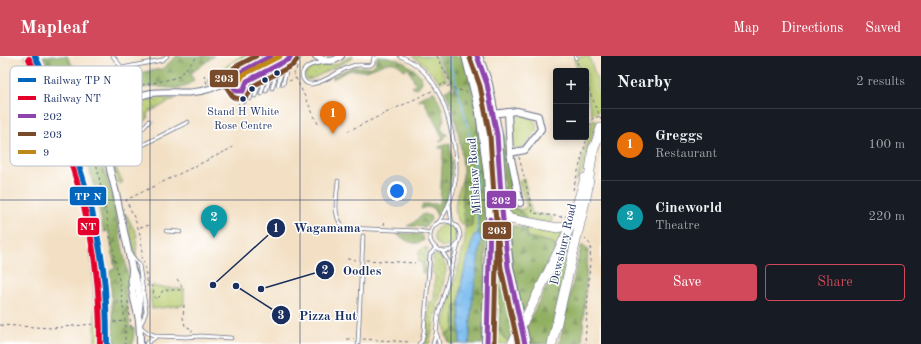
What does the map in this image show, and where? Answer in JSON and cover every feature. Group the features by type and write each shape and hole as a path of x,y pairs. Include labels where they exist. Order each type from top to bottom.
{"highway":[{"name":"Millshaw Road","path":"467,56 481,112 490,174 487,344"},
{"path":"477,56 486,84 497,135 501,198 508,267 525,344"},
{"path":"490,198 501,198"}],"main road":[{"name":"Dewsbury Road","path":"512,344 537,295 569,220 601,128"},
{"name":"Dewsbury Road","path":"552,344 587,193 593,148"},
{"path":"502,210 510,219 558,228 569,220"}],"street":[{"path":"142,97 152,93 184,93 209,89 230,80 239,73 270,56"},
{"path":"316,56 322,60 332,61 341,56"},
{"path":"492,114 517,111 538,116 541,129 525,150 510,154"},
{"path":"508,112 510,154 520,203"},
{"path":"110,166 132,269 137,283 140,309 138,315 140,341"}],"lane":[{"path":"113,56 120,66"},
{"path":"132,66 162,60 167,56"},
{"path":"327,61 313,65 304,70 304,81 307,84 317,83 353,65 371,64 373,63 374,56"},
{"path":"400,56 408,59 423,72 437,88 446,107 456,152 456,177 449,205 439,222 430,233 431,241 436,248 442,251 451,250 458,245"},
{"path":"230,80 236,91 243,91 247,81 290,58"},
{"path":"283,84 290,58"},
{"path":"278,85 284,62"},
{"path":"272,88 279,64"},
{"path":"266,91 273,67"},
{"path":"261,94 268,70"},
{"path":"255,96 263,73"},
{"path":"250,99 258,75"},
{"path":"244,102 254,78"},
{"path":"142,128 149,121"},
{"path":"142,145 188,122"},
{"path":"338,181 336,212 341,226 346,228 411,230 430,233"},
{"path":"449,205 452,223"},
{"path":"433,344 436,334 438,315 460,240 459,230 452,223 447,221 439,222"},
{"path":"166,231 180,232"},
{"path":"358,344 363,236"},
{"path":"419,344 422,341 424,331 430,254 436,248"},
{"path":"442,251 448,262 450,273"},
{"path":"129,252 139,265 146,311 139,326 146,332 157,336 186,338 192,336 232,338"},
{"path":"140,341 146,332"},
{"path":"436,334 439,344"},
{"path":"146,344 157,336"}],"path":[{"path":"142,85 172,79 179,76 198,56"},
{"path":"302,56 294,74 319,126"},
{"path":"436,56 451,85 456,90 461,92"},
{"path":"575,57 580,68"},
{"path":"348,131 437,88 444,82 446,87 451,85"},
{"path":"589,90 601,119"},
{"path":"573,193 592,119 600,116"},
{"path":"148,288 144,263 141,260 143,252 139,227 126,200 233,147"},
{"path":"518,152 533,212 563,217 569,220"},
{"path":"97,166 120,285 125,321 125,344"},
{"path":"139,227 150,225"},
{"path":"578,233 591,245 585,344"},
{"path":"347,260 415,263"},
{"path":"147,280 154,289 154,298 157,299 163,290 184,290 177,279"},
{"path":"128,299 131,327 139,326"},
{"path":"184,305 183,318 185,326 192,329 192,336"},
{"path":"0,325 52,328 125,321"},
{"path":"347,339 359,338 410,342"}],"green space":[{"path":"24,56 32,56 37,66 29,66"},
{"path":"43,56 67,56 73,66 48,66"},
{"path":"177,56 214,56 190,74 194,80 189,84 178,88 159,86 142,88 142,72 162,69"},
{"path":"241,56 258,56 209,84 207,80"},
{"path":"353,56 353,58 310,80 306,79 305,74 312,68 334,64"},
{"path":"377,56 394,58 409,66 421,76 421,84 413,88 412,87 416,85 408,68 404,70 400,66 391,63 387,63 367,71 351,70 333,79 332,77 353,67 372,67 376,62"},
{"path":"412,56 435,56 447,80 440,82 421,62"},
{"path":"437,56 462,56 470,78 485,161 486,239 483,344 469,344 472,303 481,239 478,234 479,213 472,213 472,226 465,227 463,213 462,161 458,130 445,91 451,87 453,90 455,89"},
{"path":"578,56 589,56 594,70 599,96 599,111 592,115 589,104 589,68 577,68 574,60"},
{"path":"281,57 282,59 245,77 241,83 238,82 238,78 254,68"},
{"path":"434,91 442,109 444,120 441,127 444,133 447,134 443,140 439,141 443,138 423,99 419,101 418,99"},
{"path":"155,99 175,99 147,113 148,118 142,125 142,102"},
{"path":"517,113 528,116 534,120 537,130 524,147 515,149 511,147 513,115"},
{"path":"593,119 597,121 584,168 576,182 587,140 589,140"},
{"path":"500,135 505,135 506,151 514,191 511,203 513,207 525,216 525,219 513,216 505,206"},
{"path":"450,143 451,181 446,199 437,216 433,208 426,207 421,209 423,204 440,204 443,148 439,147"},
{"path":"74,166 78,166 92,224 104,314 105,344 95,344 92,262 80,184"},
{"path":"88,166 104,166 112,195 130,285 125,286 130,328 134,328 133,344 114,344 110,270 115,269 109,231 104,232"},
{"path":"114,166 123,182 119,184"},
{"path":"463,176 462,196 465,224 461,224 457,219 455,207"},
{"path":"524,179 532,213 552,217 552,223 521,219 523,213 512,206 521,210 527,207 519,181"},
{"path":"497,208 501,249 495,248"},
{"path":"479,212 478,234 462,280 460,304 455,305 454,330 446,335 444,322 465,241 465,227 472,226 472,213"},
{"path":"126,214 137,235 136,260"},
{"path":"424,214 430,216 431,220 425,227 407,226 414,222"},
{"path":"506,224 526,228 527,237 554,243 556,251 522,315 515,287"},
{"path":"445,225 453,228 456,236 453,244 445,247 437,244 434,236 437,228"},
{"path":"526,228 555,232 564,230 556,251 554,243 527,237"},
{"path":"396,233 419,234 422,235 424,240 417,243 409,242"},
{"path":"570,236 573,237 550,340 547,344 530,344 525,328 562,258"},
{"path":"581,246 585,246 588,250 582,344 559,344"},
{"path":"426,247 429,249 425,255 425,273 422,273 422,262 418,262 419,251"},
{"path":"495,248 501,249 516,325 508,342 499,332 500,297 495,264"},
{"path":"434,255 443,260 446,271 429,344 424,344 427,335 429,302 434,302 435,274 432,273"},
{"path":"495,264 500,297 499,332 508,342 507,344 493,344"},
{"path":"153,285 156,287 184,289 184,305 152,309 150,289"},
{"path":"460,304 460,344 450,344 446,335 454,330 455,305"}],"water":[{"path":"474,235 480,235 481,239 472,303 469,344 460,344 460,299 462,280"}],"waterway":[{"path":"448,56 465,115 473,151 476,171 478,213 477,234"}],"transit line":[{"path":"35,56 40,66"},
{"name":"203","path":"256,56 235,67 224,77 224,83 233,97 240,99 246,98 253,86 293,65 297,60"},
{"name":"202","path":"271,56 239,73 230,80 236,91 243,91 247,81 289,59 291,56"},
{"name":"9","path":"236,77 239,82 243,75 280,56"},
{"name":"202","path":"477,56 487,84 497,135 502,210 508,267 525,344"},
{"name":"203","path":"470,58 480,86 490,136 501,268 518,344"},
{"path":"79,166 92,213 103,268 107,344"},
{"name":"202","path":"487,344 490,219"},
{"name":"203","path":"494,344 497,219"}],"rail line":[{"name":"NT","path":"29,59 32,66"},
{"name":"NT","path":"72,166 92,243 97,280 100,344"}],"place":[{"name":"Stand H White Rose Centre","path":"243,99"},
{"name":"Greggs","path":"333,134"},
{"name":"Cineworld","path":"214,238"},
{"name":"Wagamama","path":"213,285"},
{"name":"Pizza Hut","path":"236,286"},
{"name":"Oodles","path":"261,289"}]}
